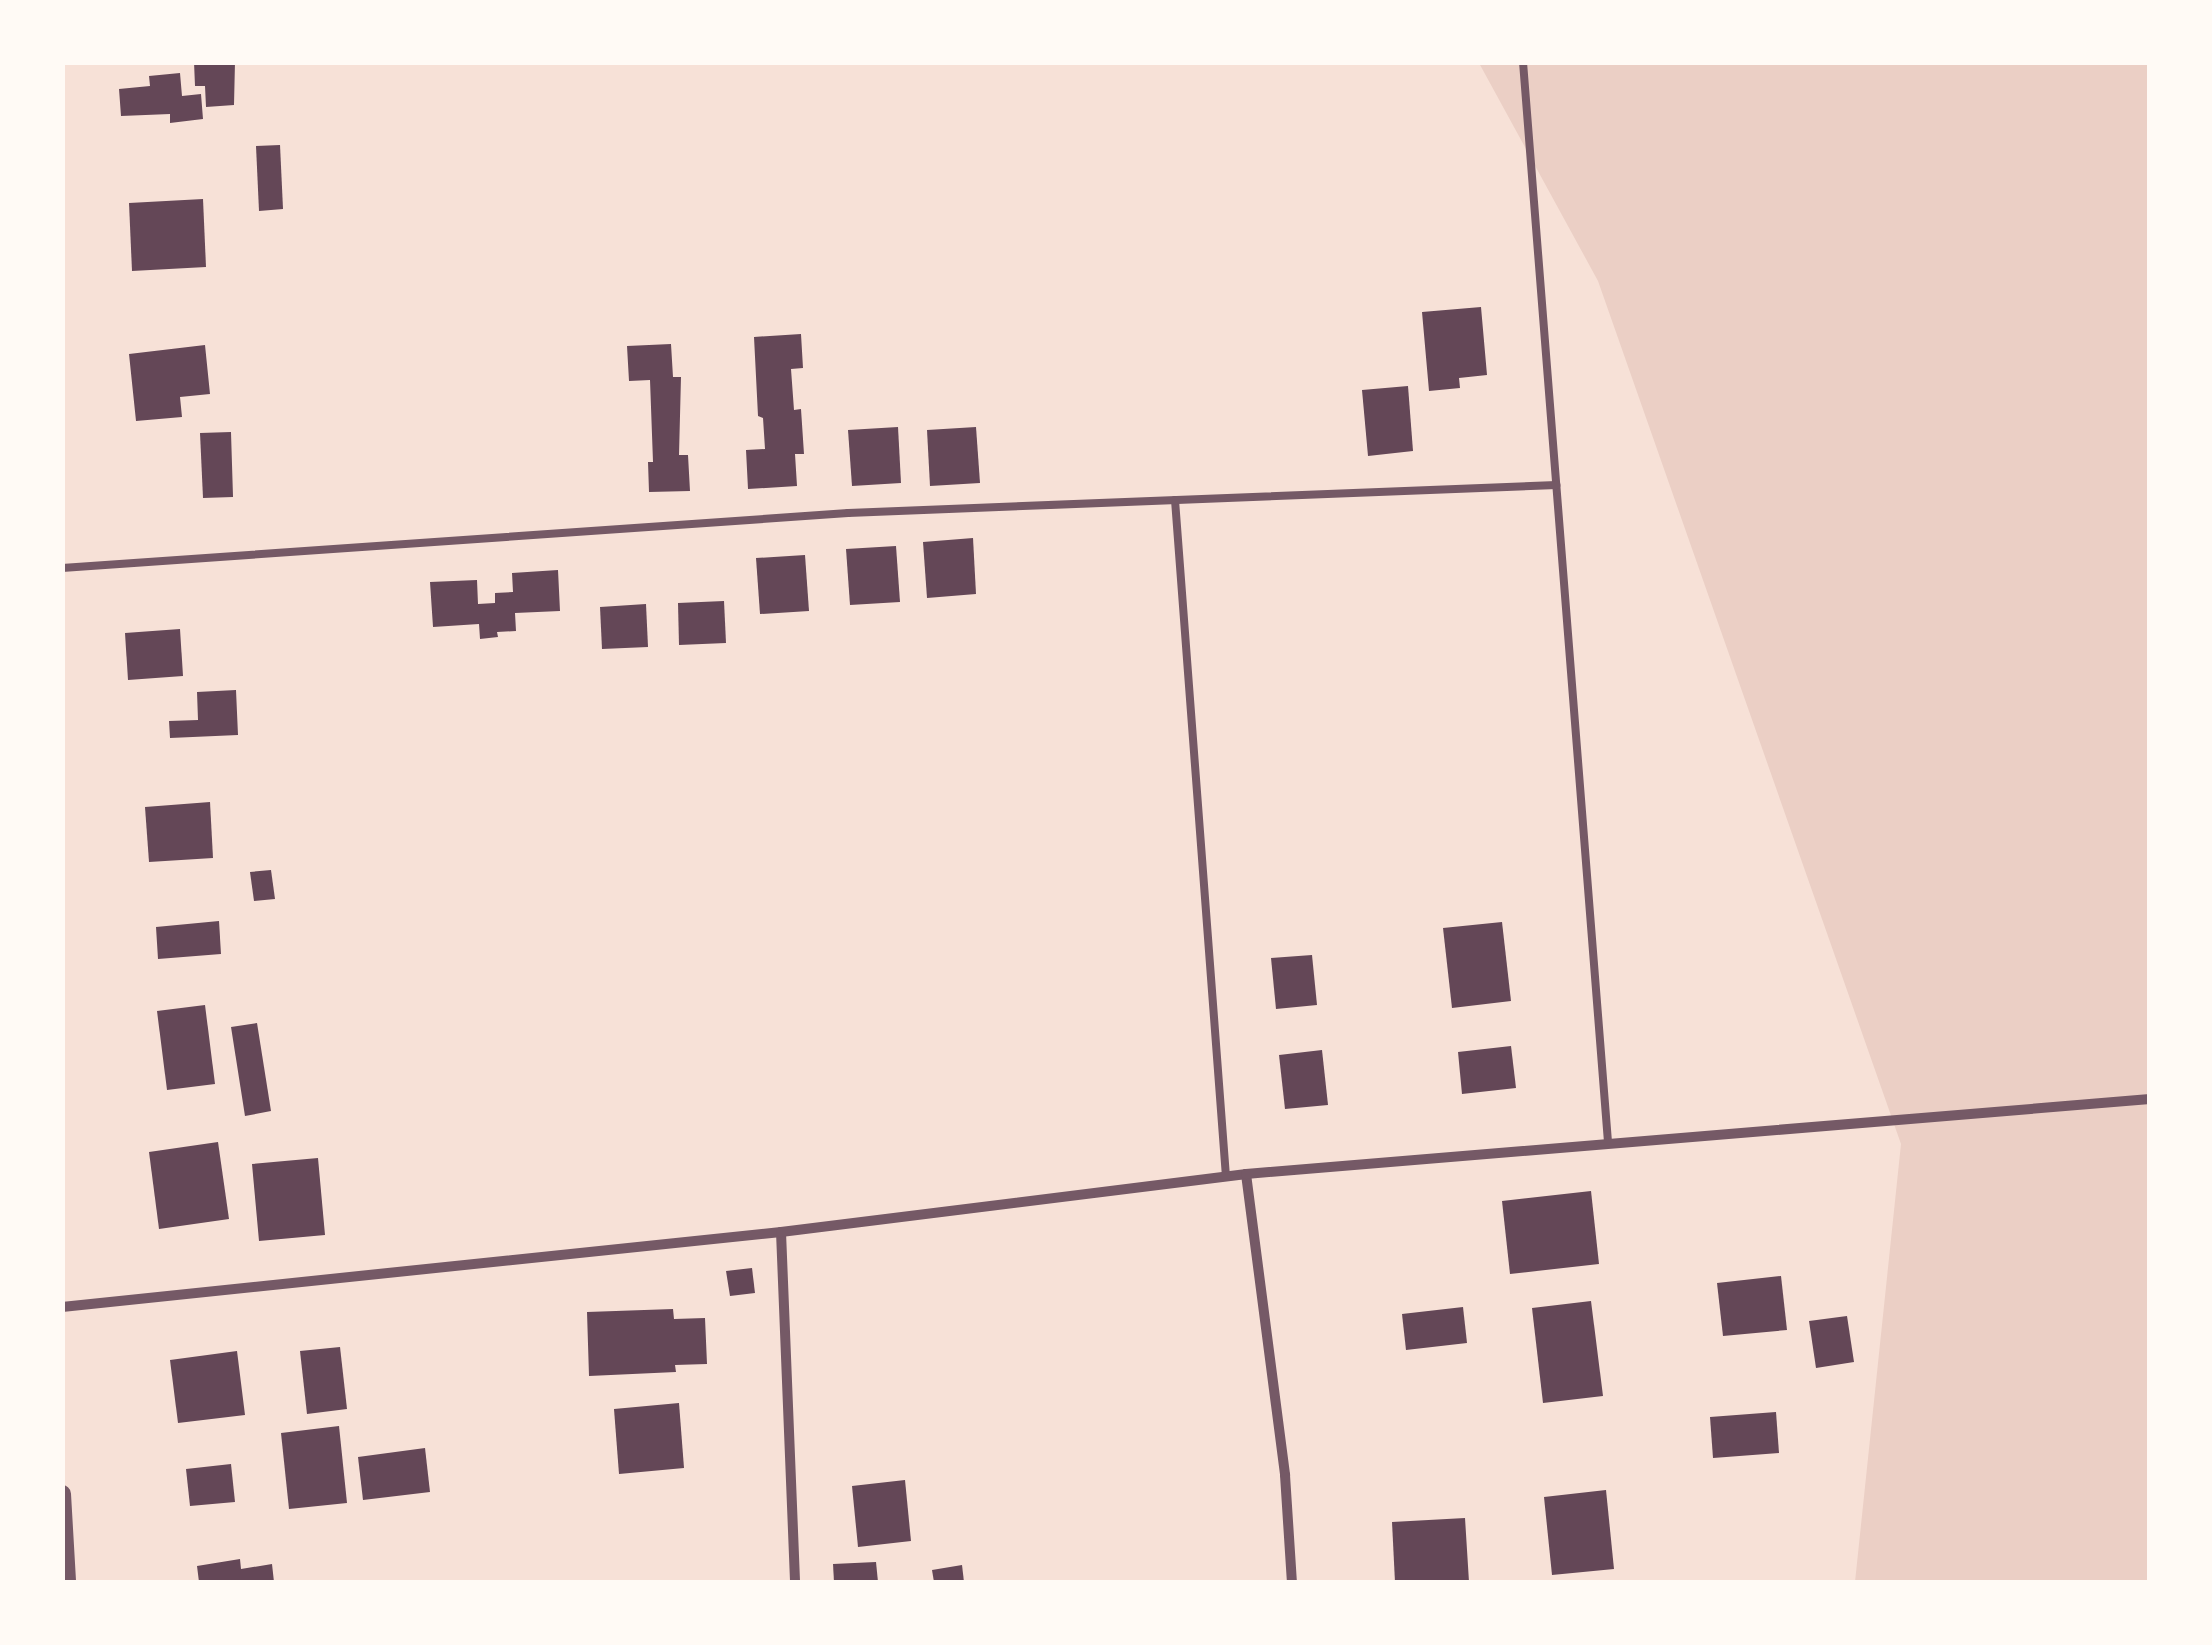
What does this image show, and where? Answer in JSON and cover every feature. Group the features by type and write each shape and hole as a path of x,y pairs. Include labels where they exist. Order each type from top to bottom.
{"street":[{"path":"62,1308 781,1232 1226,1176 2150,1099"},
{"path":"1246,1174 1285,1475 1292,1582"},
{"path":"781,1232 794,1582"},
{"path":"62,1494 68,1582"}],"lane":[{"path":"1523,62 1608,1142"},
{"path":"62,568 848,514 1556,485"},
{"path":"1175,500 1226,1176"}],"shaded area":[{"path":"1479,63 2149,63 2149,1582 1855,1582 1901,1144 1598,281"}],"building":[{"path":"194,62 235,62 234,105 206,107 205,86 195,86"},
{"path":"180,73 182,96 201,94 203,119 170,123 170,114 121,116 119,89 150,86 149,76"},
{"path":"280,145 283,209 259,211 256,146"},
{"path":"203,199 206,267 132,271 129,203"},
{"path":"1481,307 1487,375 1459,378 1460,388 1429,391 1422,312"},
{"path":"801,334 803,368 791,369 794,410 801,409 804,454 795,454 797,486 748,489 746,450 765,449 763,418 758,416 754,337"},
{"path":"671,344 673,377 681,377 679,455 688,455 690,491 649,492 648,462 653,462 650,380 629,381 627,346"},
{"path":"205,345 210,394 180,397 182,417 136,421 129,354"},
{"path":"1408,386 1413,451 1368,456 1362,390"},
{"path":"898,427 901,483 852,486 848,430"},
{"path":"976,427 980,483 930,486 927,430"},
{"path":"231,432 233,497 203,498 200,433"},
{"path":"973,538 976,594 927,598 923,542"},
{"path":"896,546 900,602 850,605 846,549"},
{"path":"805,555 809,611 760,614 756,558"},
{"path":"558,570 560,611 515,613 516,631 497,632 498,637 480,639 479,624 433,627 430,582 477,580 478,604 495,603 495,593 513,592 512,573"},
{"path":"724,601 726,643 679,645 678,603"},
{"path":"646,604 648,647 602,649 600,607"},
{"path":"180,629 183,676 128,680 125,633"},
{"path":"236,690 238,735 170,738 169,721 198,720 197,692"},
{"path":"210,802 213,858 149,862 145,807"},
{"path":"271,870 275,899 254,901 250,872"},
{"path":"219,921 221,954 158,959 156,927"},
{"path":"1502,922 1511,1001 1452,1008 1443,928"},
{"path":"1312,955 1317,1005 1276,1009 1271,958"},
{"path":"205,1005 215,1084 167,1090 157,1011"},
{"path":"257,1023 271,1111 245,1116 231,1027"},
{"path":"1511,1046 1516,1088 1462,1094 1458,1052"},
{"path":"1322,1050 1328,1105 1285,1109 1279,1055"},
{"path":"218,1142 229,1219 159,1229 149,1152"},
{"path":"318,1158 325,1235 259,1241 252,1164"},
{"path":"1591,1191 1599,1264 1510,1274 1502,1201"},
{"path":"752,1268 755,1293 730,1296 726,1271"},
{"path":"1781,1276 1787,1330 1723,1336 1717,1283"},
{"path":"1591,1301 1603,1396 1543,1403 1532,1308"},
{"path":"1463,1307 1467,1343 1406,1350 1402,1314"},
{"path":"673,1309 674,1319 705,1318 707,1364 675,1365 676,1372 589,1376 587,1312"},
{"path":"1847,1316 1854,1362 1816,1368 1809,1321"},
{"path":"340,1347 347,1409 307,1414 300,1351"},
{"path":"237,1351 245,1415 178,1423 170,1360"},
{"path":"679,1403 684,1468 619,1474 614,1409"},
{"path":"1776,1412 1779,1453 1713,1458 1710,1417"},
{"path":"339,1426 347,1503 289,1509 281,1433"},
{"path":"425,1448 430,1492 363,1500 358,1457"},
{"path":"231,1464 235,1502 190,1506 186,1469"},
{"path":"905,1480 911,1541 858,1547 852,1486"},
{"path":"1606,1490 1614,1569 1552,1575 1544,1497"},
{"path":"1465,1518 1469,1582 1395,1582 1392,1522"},
{"path":"240,1559 241,1569 272,1564 274,1582 199,1582 197,1566"},
{"path":"876,1562 878,1582 834,1582 833,1564"},
{"path":"962,1565 964,1582 934,1582 932,1570"}]}
